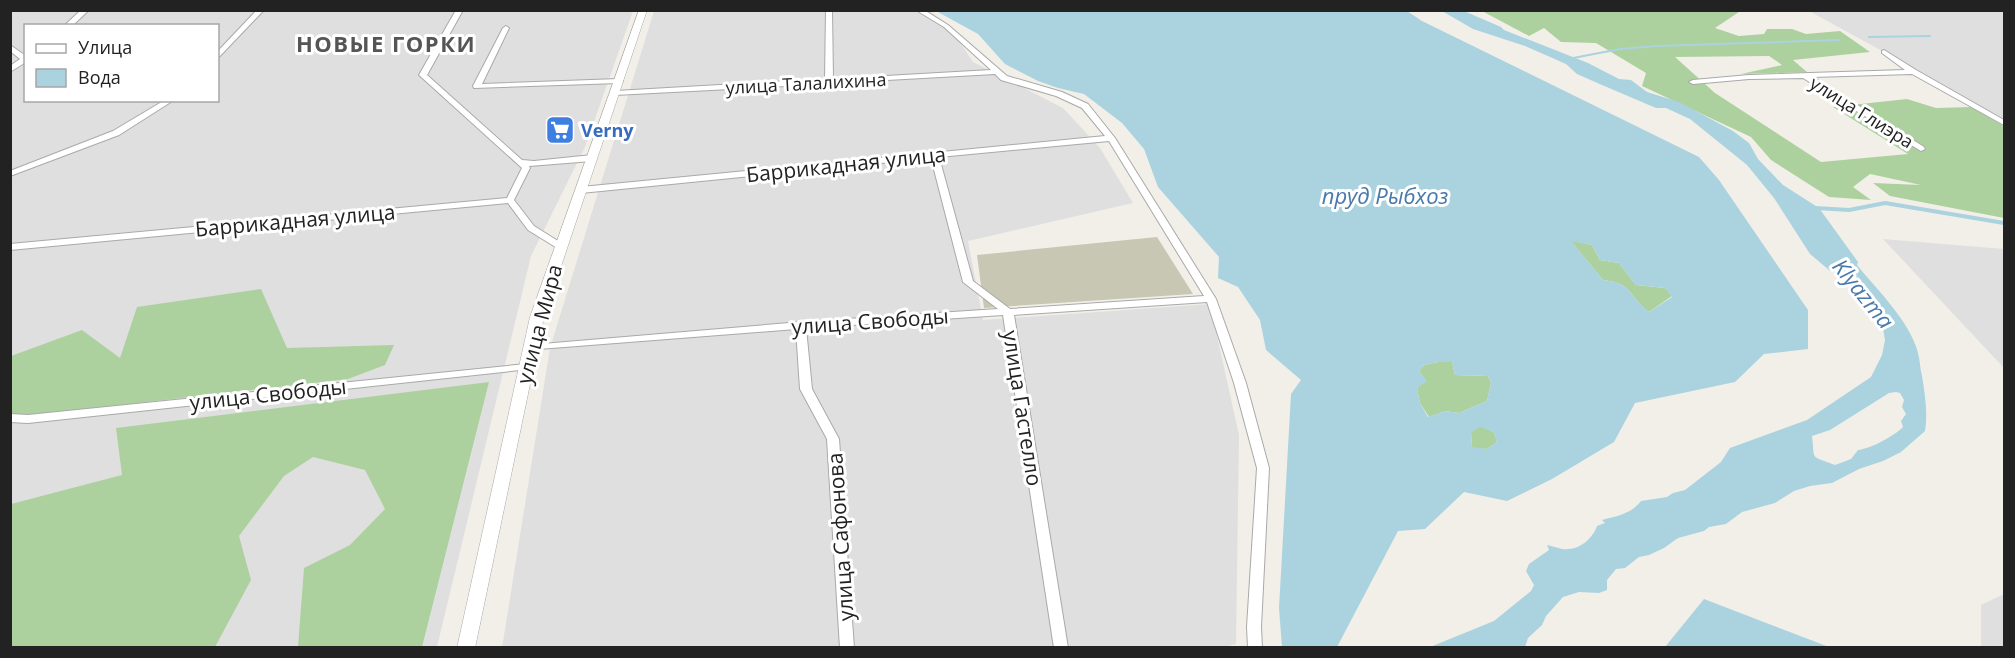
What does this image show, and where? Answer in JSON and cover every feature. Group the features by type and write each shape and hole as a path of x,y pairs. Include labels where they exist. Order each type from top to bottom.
{"street":[{"path":"69,24 86,10"},
{"path":"219,54 261,10"},
{"path":"460,10 423,75 526,168 510,200 531,228 560,246"},
{"name":"улица Мира","path":"466,648 537,317 643,10"},
{"path":"829,10 829,83"},
{"path":"919,10 946,26 1004,78 1059,94 1084,106 1111,138 1211,299 1240,383 1263,468 1254,627 1255,648"},
{"name":"улица Талалихина","path":"506,28 477,87 829,83 996,72"},
{"path":"10,47 24,58"},
{"path":"1884,52 1913,72 2004,123"},
{"path":"10,70 24,60"},
{"name":"улица Глиэра","path":"1693,82 1803,75 1913,72"},
{"name":"улица Глиэра","path":"1803,75 1921,149"},
{"path":"10,174 117,133 168,102"},
{"path":"1988,113 2004,112"},
{"name":"Баррикадная улица","path":"581,190 1111,138"},
{"name":"улица Гастелло","path":"934,155 968,282 1008,312 1061,648"},
{"path":"519,162 534,164 592,158"},
{"name":"Баррикадная улица","path":"10,247 510,200"},
{"name":"улица Свободы","path":"530,348 801,325 1211,299"},
{"name":"улица Сафонова","path":"801,325 806,389 833,439 847,648"},
{"name":"улица Свободы","path":"10,418 526,367"}],"shaded area":[{"path":"10,11 633,11 585,147 531,256 437,647 11,647"},
{"path":"654,11 930,11 949,25 973,62 1063,108 1100,148 1133,203 968,241 983,320 1210,304 1239,435 1236,644 1219,648 502,648 550,348"},
{"path":"1809,11 2004,11 2004,123 1913,72 1884,52"},
{"path":"1157,237 1193,294 984,308 977,255"},
{"path":"1883,239 2004,249 2004,368"},
{"path":"2004,594 2004,647 1981,647 1981,605"}],"green space":[{"path":"1482,11 1739,12 1715,28 1739,36 1764,34 1767,29 1792,29 1806,34 1840,31 1870,52 1793,60 1807,72 1741,74 1782,65 1769,56 1675,57 1715,93 1821,162 1908,154 1833,107 1907,99 1936,108 1971,107 2004,126 2004,218 1890,196 1873,183 1921,185 1870,174 1853,187 1871,200 1829,197 1771,160 1751,137 1642,86 1646,73 1596,43 1561,42 1544,28 1529,36"},
{"path":"1570,240 1592,245 1600,260 1619,263 1636,285 1665,288 1672,296 1649,312 1625,287 1603,280"},
{"path":"261,289 287,348 394,345 385,365 348,379 24,416 11,415 11,356 82,330 120,358 137,307"},
{"path":"1452,362 1455,375 1488,376 1491,383 1487,401 1459,413 1445,411 1429,417 1420,403 1417,388 1426,381 1419,371 1424,365"},
{"path":"489,382 422,647 298,647 304,568 350,545 385,509 365,470 313,457 284,476 239,536 251,580 215,647 11,647 11,504 122,475 116,428"},
{"path":"1480,426 1494,432 1497,442 1487,449 1472,448 1471,432"}],"water":[{"name":"пруд Рыбхоз","path":"936,11 1407,11 1422,21 1699,157 1719,180 1808,310 1808,349 1764,354 1735,382 1635,403 1614,442 1552,479 1507,501 1464,492 1425,529 1398,531 1337,647 1282,647 1279,608 1291,394 1301,380 1266,350 1260,320 1238,287 1218,278 1219,257 1158,187 1144,149 1122,123 1084,94 1038,81 1005,64 978,34","holes":["1571,241 1592,245 1600,260 1619,263 1636,285 1665,288 1672,297 1649,312 1625,287 1603,280","1452,362 1455,375 1488,376 1491,383 1487,401 1459,413 1445,411 1428,417 1420,403 1417,388 1427,381 1419,371 1424,365","1480,427 1494,432 1497,442 1487,449 1472,447 1471,432"]},
{"name":"Klyazma","path":"1442,11 1464,11 1504,30 1588,63 1619,79 1631,80 1647,92 1679,102 1733,131 1749,143 1758,159 1783,185 1819,208 1858,262 1857,265 1908,329 1918,353 1926,404 1925,431 1901,452 1832,483 1794,491 1775,503 1742,512 1726,524 1709,527 1704,531 1678,538 1664,548 1639,557 1625,568 1616,569 1607,580 1607,590 1599,593 1579,592 1563,597 1546,616 1542,625 1528,638 1525,647 1430,647 1494,621 1531,591 1534,585 1526,571 1529,564 1549,550 1547,545 1568,549 1584,544 1597,526 1605,523 1602,520 1628,512 1641,501 1667,497 1685,490 1721,462 1730,448 1807,420 1871,377 1882,355 1885,340 1883,328 1840,275 1829,270 1810,254 1774,198 1747,165 1690,119 1666,108 1656,108 1577,74 1566,64 1525,46 1473,29","holes":["1889,393 1900,393 1904,400 1902,407 1906,414 1901,421 1903,427 1899,431 1875,445 1858,450 1851,459 1835,465 1815,456 1812,436 1830,430"]},
{"path":"1704,599 1829,647 1665,647"}],"waterway":[{"path":"1869,37 1930,36"},
{"path":"1568,59 1620,49 1656,46 1839,40"},
{"path":"1816,208 1849,210 1885,203 2004,223"}],"place":[{"name":"Verny","path":"560,130"}],"district":[{"name":"НОВЫЕ ГОРКИ","path":"386,43"}]}
